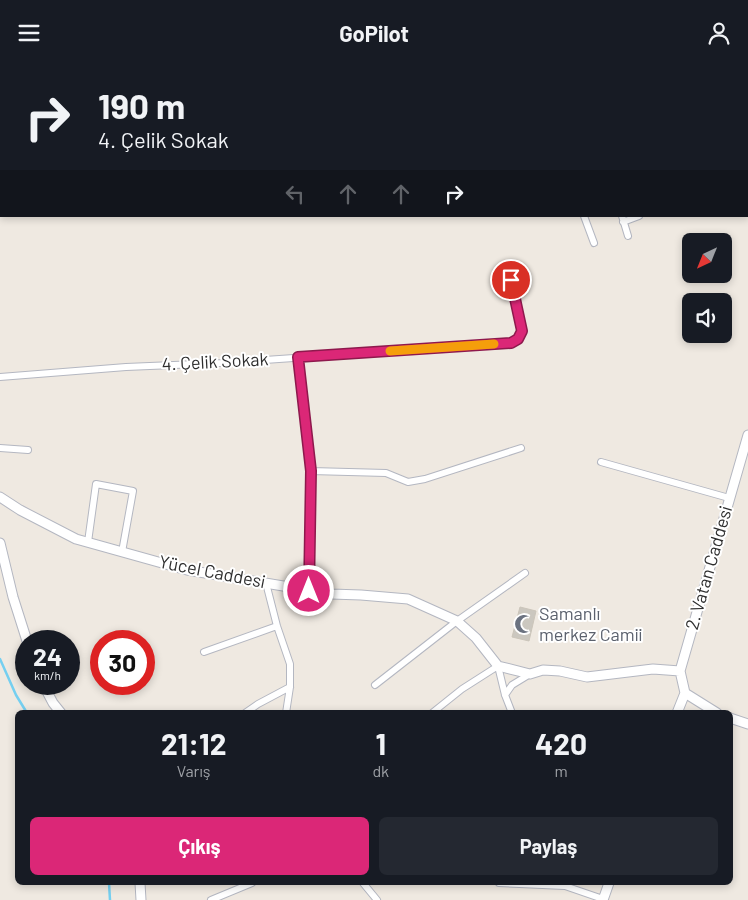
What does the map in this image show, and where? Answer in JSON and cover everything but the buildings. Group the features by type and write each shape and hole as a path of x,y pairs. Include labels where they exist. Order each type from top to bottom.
{"main road":[{"name":"2. Vatan Caddesi","path":"680,671 748,435"},
{"name":"Yücel Caddesi","path":"0,497 20,510 68,535 88,543 187,570 331,595 361,595 408,599 457,621 476,638 498,666"},
{"path":"0,543 12,597 23,630"},
{"path":"498,666 530,675 543,671 560,671 587,677 653,669 680,671 684,693 678,710"},
{"path":"684,693 712,710"},
{"path":"49,695 59,710"},
{"path":"733,719 748,724"},
{"path":"140,885 141,900"},
{"path":"603,900 608,885"}],"street":[{"path":"584,217 594,243"},
{"path":"622,219 628,236"},
{"name":"4. Çelik Sokak","path":"0,377 126,367 221,363 511,343 518,339 522,331 511,280"},
{"path":"298,357 311,471 309,591"},
{"path":"0,448 28,450"},
{"path":"311,471 386,473 408,482 425,479 521,448"},
{"path":"601,462 729,498"},
{"path":"88,543 96,484 133,491 122,552"},
{"path":"375,685 457,621 525,573"},
{"path":"266,583 277,626 290,664 290,687 286,710"},
{"path":"204,652 277,626"},
{"path":"436,710 462,689 498,666 511,710"},
{"path":"505,695 512,685 530,675"},
{"path":"250,710 290,687"},
{"path":"211,900 247,885"},
{"path":"365,885 377,900"},
{"path":"542,885 565,887 603,900"}],"waterway":[{"path":"0,659 16,695 25,710"},
{"path":"109,885 110,900"}],"slow traffic":[{"path":"390,351 494,344"}],"place":[{"name":"Samanlı merkez Camii","path":"524,624"}],"route":[{"path":"309,591 311,471 298,357 511,343 518,339 522,331 511,280"}]}
